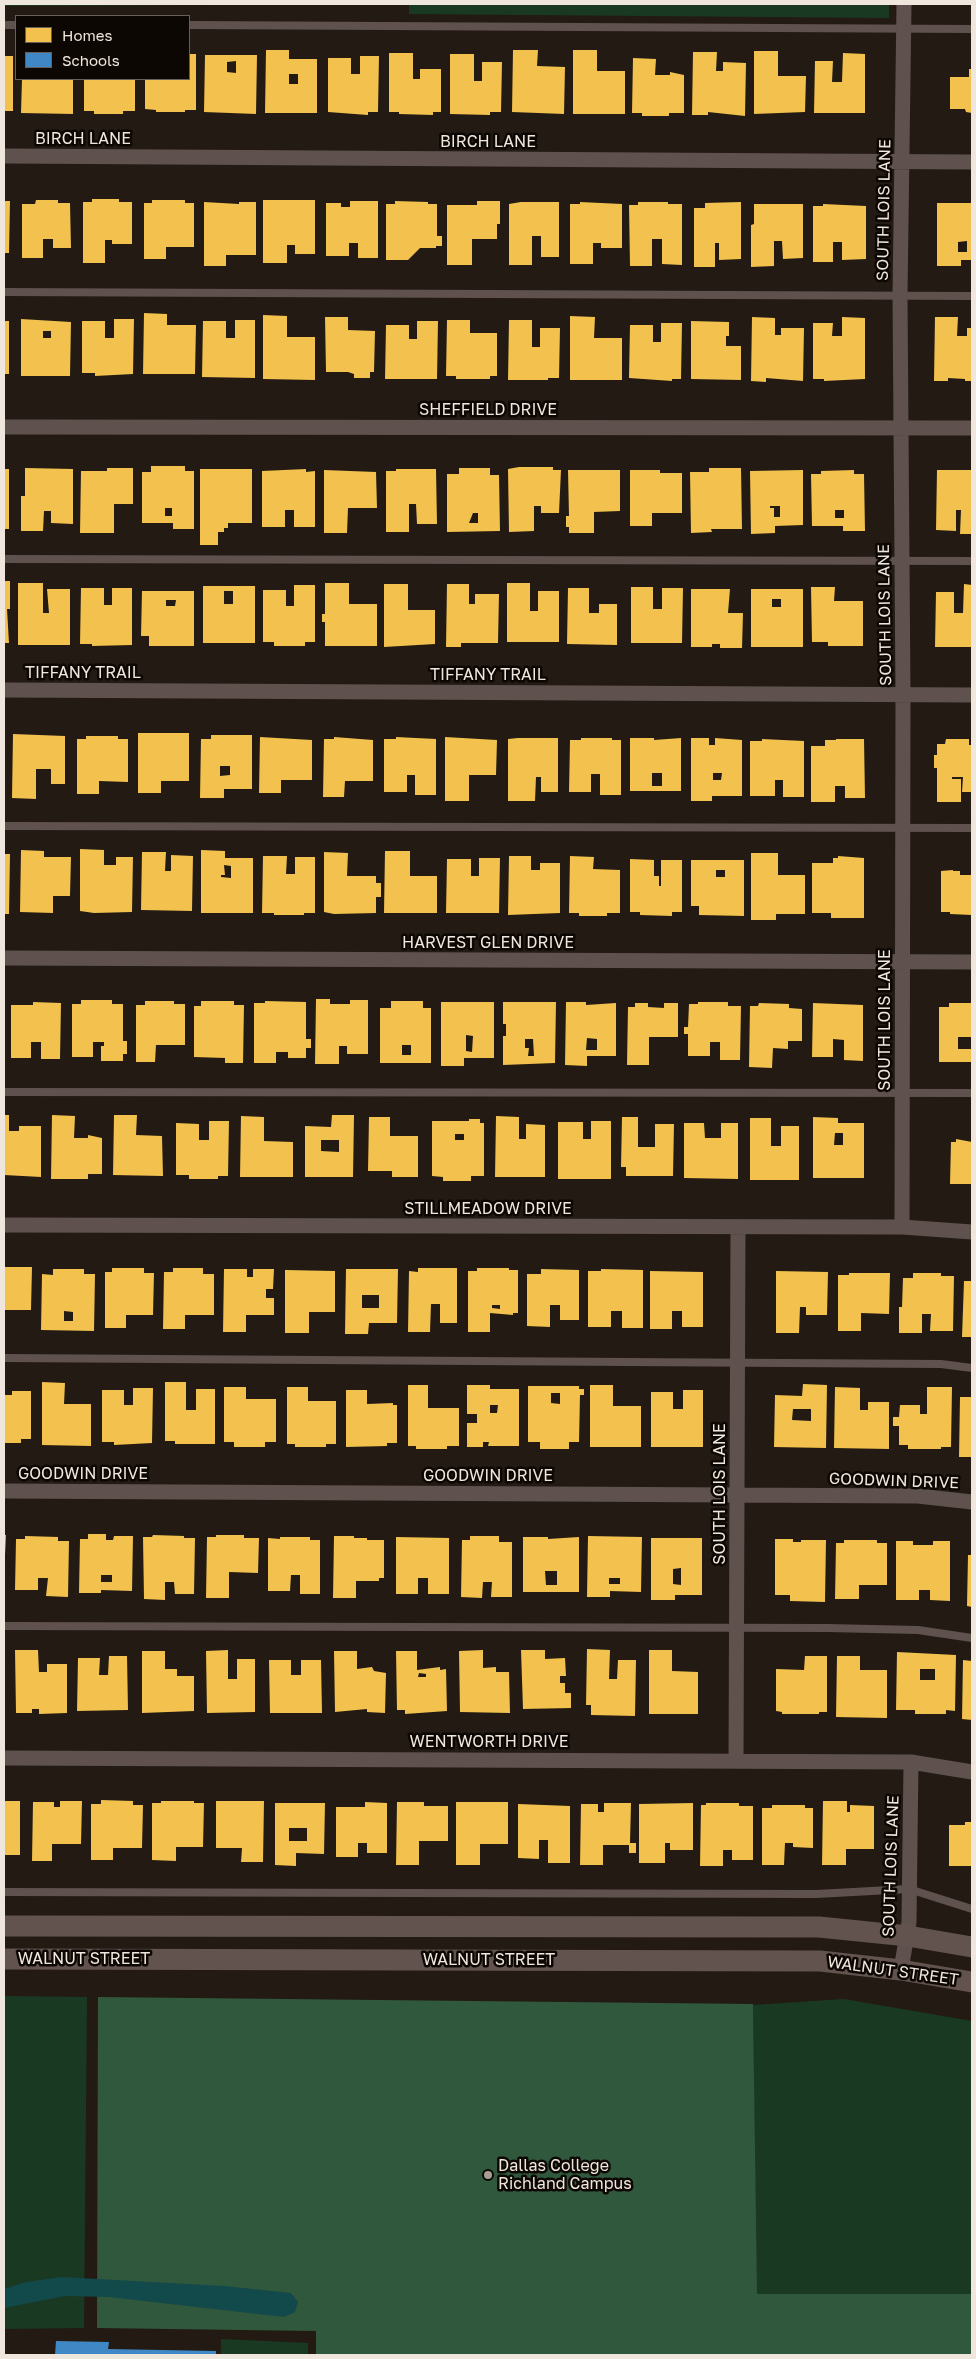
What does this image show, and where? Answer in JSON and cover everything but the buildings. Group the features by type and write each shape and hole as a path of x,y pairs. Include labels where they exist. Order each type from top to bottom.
{"main road":[{"name":"WALNUT STREET","path":"4,1926 819,1927 908,1936 972,1947"},
{"name":"WALNUT STREET","path":"4,1959 820,1961 901,1970 972,1982"}],"street":[{"name":"SOUTH LOIS LANE","path":"902,1227 903,695 900,296 904,4"},
{"name":"BIRCH LANE","path":"4,156 972,162"},
{"name":"SHEFFIELD DRIVE","path":"4,427 972,428"},
{"name":"TIFFANY TRAIL","path":"4,690 972,696"},
{"name":"HARVEST GLEN DRIVE","path":"4,958 972,962"},
{"name":"STILLMEADOW DRIVE","path":"4,1225 902,1227 972,1232"},
{"name":"SOUTH LOIS LANE","path":"736,1761 738,1228"},
{"name":"GOODWIN DRIVE","path":"4,1491 918,1496 972,1502"},
{"name":"WENTWORTH DRIVE","path":"4,1758 911,1762 972,1772"},
{"name":"SOUTH LOIS LANE","path":"901,1970 908,1936 911,1762"}],"lane":[{"path":"190,26 972,29"},
{"path":"4,292 972,296"},
{"path":"4,559 972,561"},
{"path":"4,826 903,826 972,828"},
{"path":"4,1092 972,1093"},
{"path":"4,1358 940,1364 972,1368"},
{"path":"4,1626 918,1630 972,1638"},
{"path":"4,1892 816,1894 909,1889 972,1909"}],"green space":[{"path":"4,4 399,4 4,6"},
{"path":"409,4 889,4 889,18 409,14"},
{"path":"4,1996 87,1997 84,2328 4,2329"},
{"name":"Dallas College Richland Campus","path":"98,1997 753,2004 757,2294 972,2294 972,2355 316,2355 316,2331 97,2328"},
{"path":"844,1999 972,2021 972,2294 756,2294 753,2005"},
{"path":"221,2339 308,2343 308,2355 221,2355"}],"water":[{"path":"61,2277 224,2286 291,2293 298,2302 295,2312 284,2317 109,2297 65,2296 4,2308 4,2289 26,2282"}],"place":[{"name":"Dallas College Richland Campus","path":"488,2175"}]}
